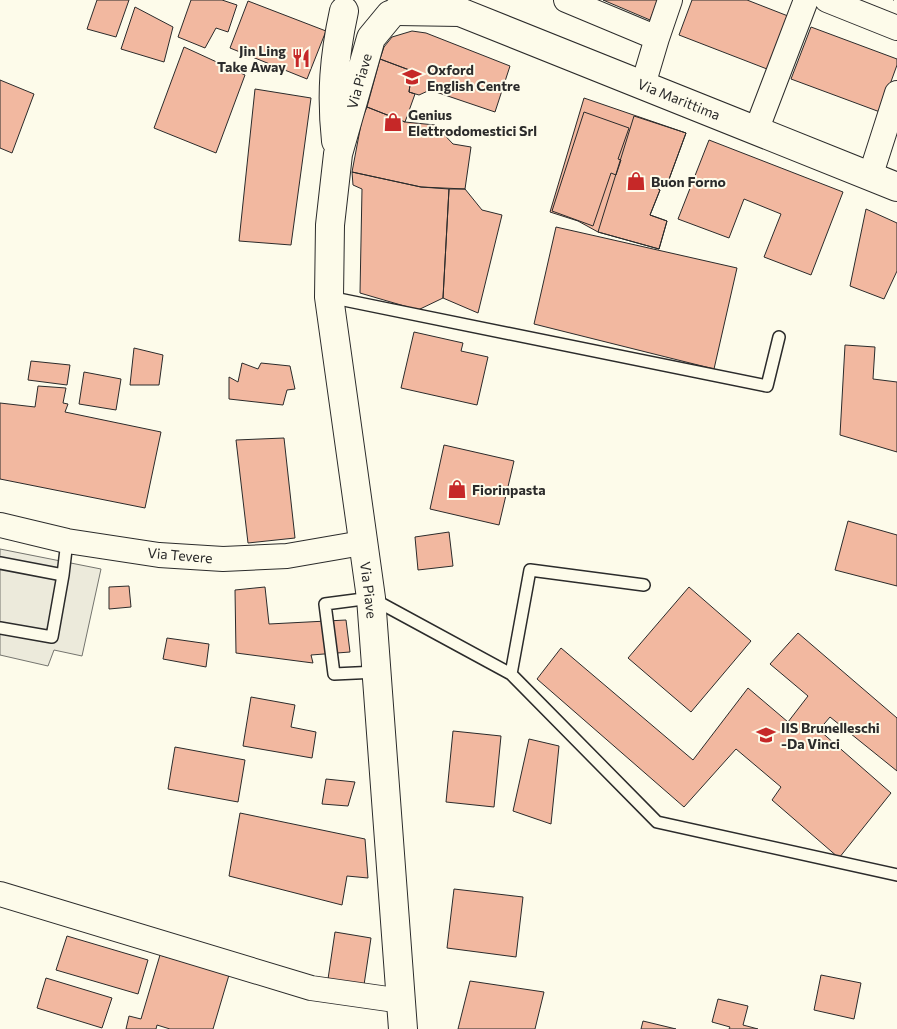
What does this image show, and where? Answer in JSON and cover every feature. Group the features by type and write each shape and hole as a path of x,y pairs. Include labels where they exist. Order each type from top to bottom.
{"main road":[{"name":"Via Marittima","path":"339,6 367,19 398,9 454,6 643,85 897,187"},
{"name":"Via Piave","path":"338,154 332,103 339,6"},
{"name":"Via Piave","path":"398,9 371,38 338,154 330,225 329,297 371,598 403,1029"}],"street":[{"path":"566,0 657,38"},
{"path":"643,85 670,0"},
{"path":"756,131 806,0"},
{"path":"827,0 897,28"},
{"path":"870,177 897,93"},
{"name":"Via Tevere","path":"0,525 67,541 159,555 223,559 287,556 362,543"},
{"path":"0,894 311,988 402,1001"}],"lane":[{"path":"329,297 767,386 779,337"},
{"path":"0,628 52,637 67,541"},
{"path":"0,563 63,575"},
{"path":"511,674 530,570 644,585"},
{"path":"377,672 334,674 325,604 371,598 511,674 657,822 897,875"}],"shaded area":[{"path":"0,549 101,569 82,656 54,650 48,666 0,655"}],"building":[{"path":"97,0 129,0 116,37 87,29"},
{"path":"191,0 222,0 237,5 228,32 216,28 205,48 178,37"},
{"path":"603,0 658,0 650,20"},
{"path":"692,0 747,0 788,16 767,69 679,35"},
{"path":"248,1 326,31 307,79 230,48"},
{"path":"135,7 173,27 164,62 121,49"},
{"path":"811,27 897,59 897,65 880,112 791,79"},
{"path":"412,31 426,33 510,66 495,112 430,90 419,95 409,92 412,71 380,59 384,47 392,37"},
{"path":"184,47 245,75 216,153 154,128"},
{"path":"380,59 412,71 409,92 415,94 405,122 367,107"},
{"path":"0,80 34,94 12,153 0,148"},
{"path":"255,89 311,98 291,245 239,241"},
{"path":"584,98 686,133 668,182 658,179 656,187 660,190 650,215 667,221 659,249 598,232 578,221 550,212"},
{"path":"367,107 405,122 435,125 453,144 471,147 465,189 421,187 352,172 362,119"},
{"path":"584,112 629,128 618,159 621,160 616,175 611,173 593,226 552,211"},
{"name":"Buon Forno","path":"634,116 686,133 668,182 658,179 656,187 660,190 650,215 667,221 659,249 598,232"},
{"path":"709,140 843,192 811,275 764,257 781,214 744,199 729,238 678,219"},
{"path":"352,172 421,187 449,189 443,298 418,310 360,293 362,189 353,185"},
{"path":"449,189 465,189 482,210 502,215 478,313 443,298"},
{"path":"866,209 897,223 897,271 884,299 850,286"},
{"path":"556,227 737,268 714,369 534,324"},
{"path":"414,332 463,343 461,351 488,357 477,405 401,388"},
{"path":"845,345 875,347 873,379 897,382 897,452 840,435"},
{"path":"134,348 163,355 159,385 130,385"},
{"path":"31,361 70,365 67,385 28,380"},
{"path":"242,363 258,369 261,363 290,366 295,389 287,390 283,405 229,399 229,377 238,382"},
{"path":"84,372 121,379 116,410 79,404"},
{"path":"38,386 66,388 63,403 68,404 65,412 161,432 145,508 0,479 0,403 35,407"},
{"path":"284,438 295,538 248,543 236,440"},
{"path":"444,445 514,461 499,525 430,509"},
{"path":"848,521 897,535 897,586 835,570"},
{"path":"449,532 453,566 418,570 415,537"},
{"path":"129,586 131,607 109,609 109,587"},
{"path":"265,587 269,624 346,620 350,652 311,655 313,663 236,653 235,590"},
{"path":"689,587 751,641 691,712 628,658"},
{"path":"798,633 897,718 897,771 830,717 819,730 891,793 839,858 772,800 781,787 736,749 684,807 537,679 561,648 693,760 748,688 788,722 808,696 770,664"},
{"path":"167,638 209,644 206,667 163,659"},
{"path":"251,697 295,705 291,727 316,732 312,758 243,746"},
{"path":"453,731 501,736 494,807 446,802"},
{"path":"529,739 559,746 551,824 513,811"},
{"path":"175,747 245,760 238,802 168,789"},
{"path":"326,779 355,782 348,806 322,804"},
{"path":"240,813 365,839 368,878 347,876 342,905 229,876"},
{"path":"454,889 523,897 516,957 447,948"},
{"path":"335,932 371,938 364,985 328,979"},
{"path":"67,936 148,960 138,994 56,970"},
{"path":"160,955 229,975 213,1029 170,1029 157,1025 156,1029 126,1029 129,1016 141,1019"},
{"path":"821,975 861,983 854,1019 814,1010"},
{"path":"46,978 112,998 102,1028 37,1008"},
{"path":"470,981 544,992 535,1029 458,1029"},
{"path":"718,999 748,1006 743,1025 758,1029 729,1029 730,1027 712,1022"},
{"path":"643,1021 676,1029 641,1029"}],"place":[{"name":"Jin Ling Take Away","path":"301,58"},
{"name":"Oxford English Centre","path":"412,77"},
{"name":"Genius Elettrodomestici Srl","path":"393,122"},
{"name":"Buon Forno","path":"636,181"},
{"name":"Fiorinpasta","path":"457,489"},
{"name":"IIS Brunelleschi -Da Vinci","path":"766,735"}]}
